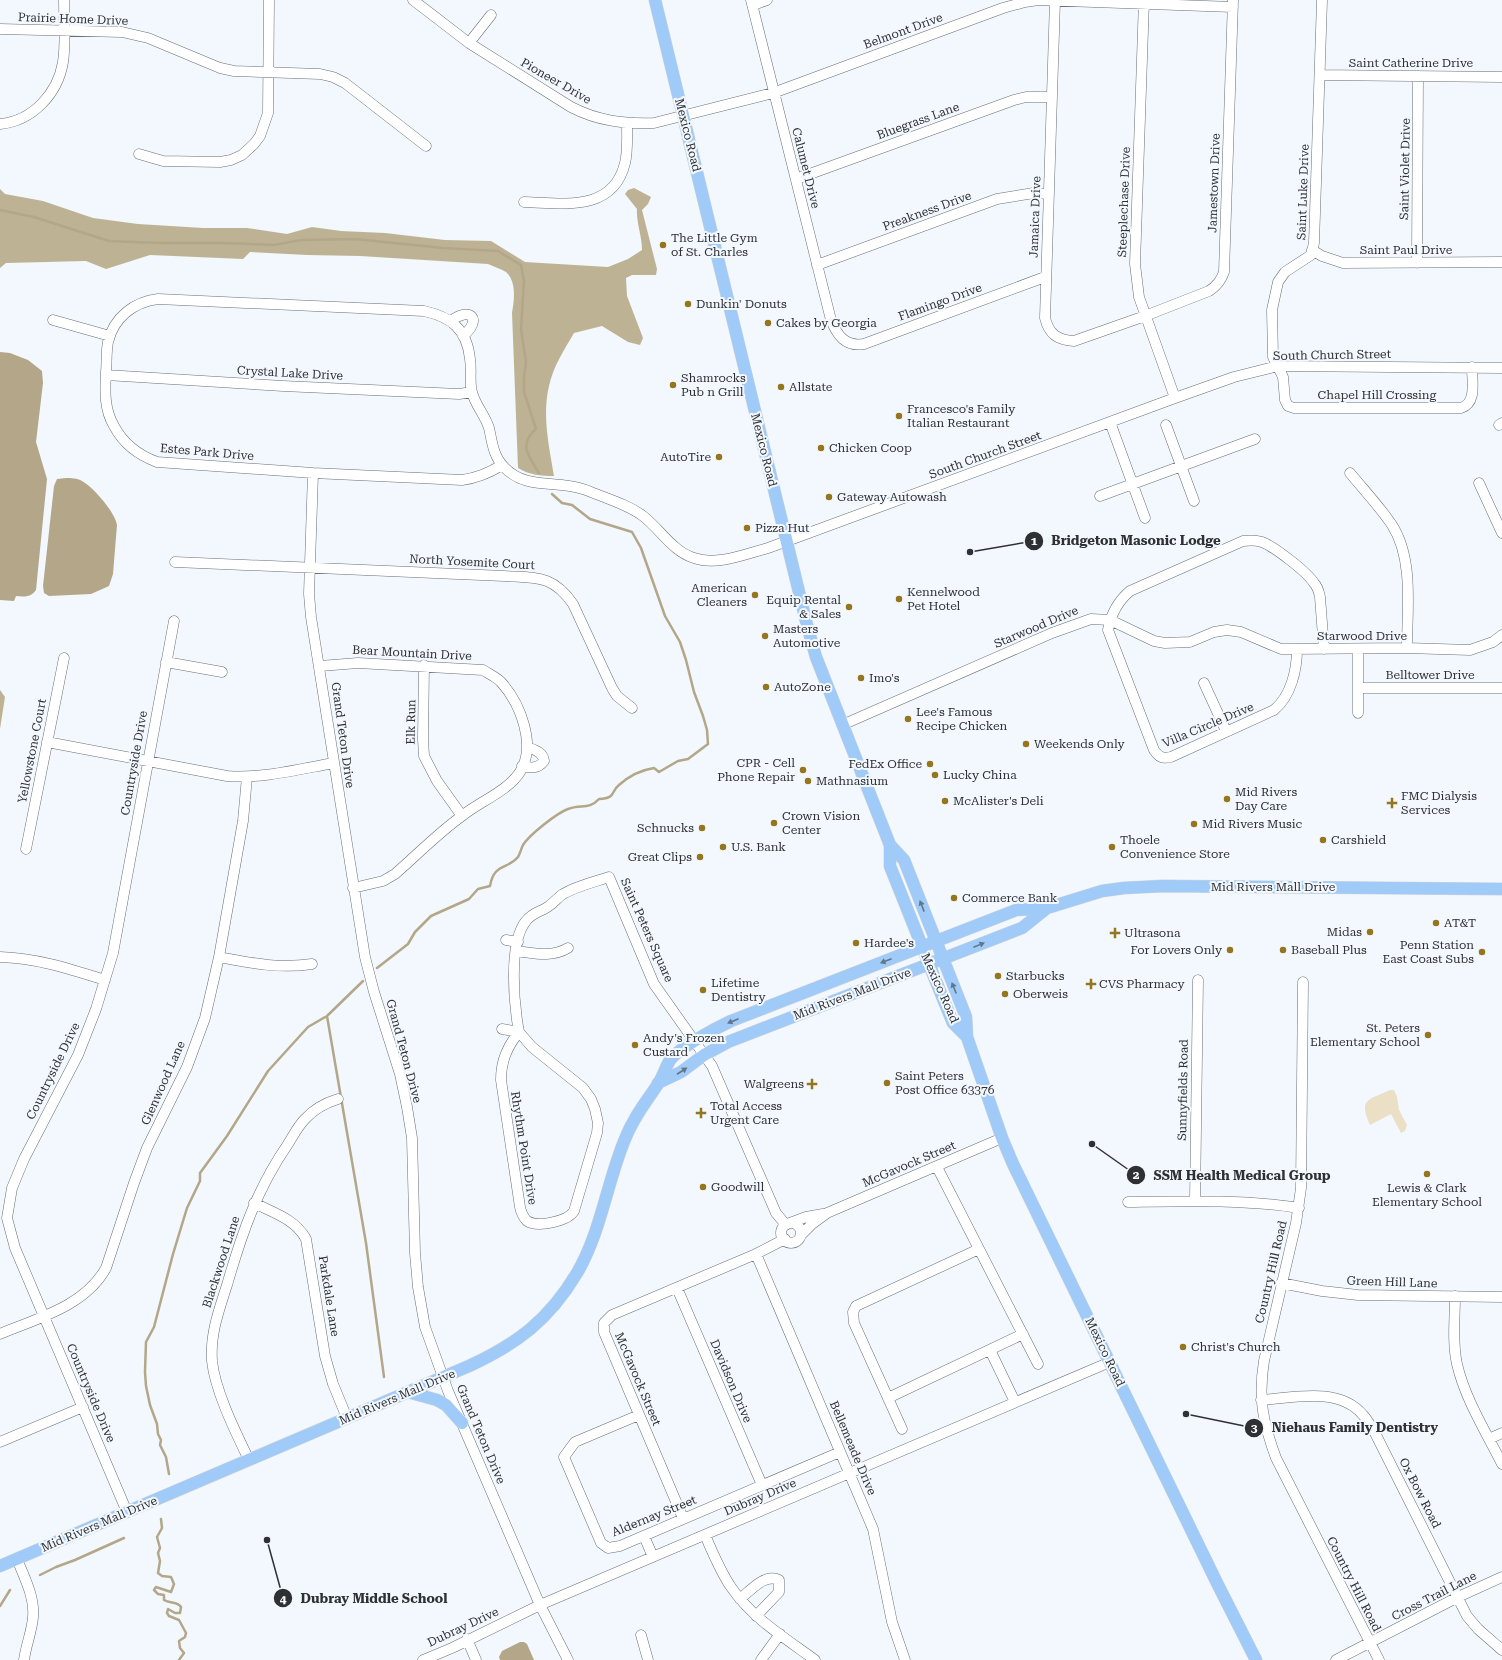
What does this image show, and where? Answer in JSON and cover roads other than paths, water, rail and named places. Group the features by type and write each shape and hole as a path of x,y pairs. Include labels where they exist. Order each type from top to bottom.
{"main road":[{"name":"Mexico Road","path":"655,0 786,542 816,657 890,845 904,860 966,1017 967,1037 1002,1138 1016,1170 1256,1660"},
{"name":"Mexico Road","path":"890,845 890,866 952,1023 967,1037"},
{"name":"Mid Rivers Mall Drive","path":"0,1566 408,1392 488,1357 507,1347 535,1325 561,1297 577,1272 586,1254 619,1154 631,1124 640,1107 658,1083 671,1059 694,1041 731,1021 1016,910 1047,908 1102,891 1146,887 1502,889"},
{"name":"Mid Rivers Mall Drive","path":"658,1083 682,1072 704,1055 742,1035 1022,928 1047,908"},
{"path":"408,1392 437,1400 446,1405 462,1423"}],"street":[{"path":"0,124 19,120 31,114 47,98 55,87 61,74 63,60 64,0"},
{"path":"139,154 155,159 182,162 220,162 231,160 242,155 254,144 260,136 268,113 270,0"},
{"name":"Pioneer Drive","path":"413,0 469,43 555,98 585,114 611,122 627,124 654,124 684,116"},
{"path":"752,3 767,0"},
{"name":"Belmont Drive","path":"684,116 773,93 1003,8 1024,2 1038,0 1233,4"},
{"name":"Saint Luke Drive","path":"1278,366 1273,357 1272,349 1272,310 1274,294 1278,282 1285,272 1310,255 1314,243 1322,0"},
{"name":"Jamaica Drive","path":"1055,1 1044,318 1046,325 1056,338 1064,341 1074,341 1084,339 1145,316"},
{"name":"Steeplechase Drive","path":"1144,2 1135,264 1138,297 1175,398"},
{"name":"Calumet Drive","path":"752,3 773,93 831,320 835,329 843,340"},
{"name":"Jamestown Drive","path":"1145,316 1209,291 1216,287 1222,280 1224,272 1233,4"},
{"path":"469,43 490,14"},
{"name":"Prairie Home Drive","path":"0,29 122,32 148,38 220,68 234,71 320,74 334,77 345,83 426,146"},
{"name":"Saint Catherine Drive","path":"1320,75 1502,77"},
{"name":"Saint Violet Drive","path":"1417,263 1418,76"},
{"name":"Bluegrass Lane","path":"796,179 1014,100 1026,97 1052,97"},
{"path":"524,202 581,203 603,195 618,180 622,172 626,154 627,124"},
{"name":"Preakness Drive","path":"817,265 997,199 1034,193 1049,194"},
{"name":"Saint Paul Drive","path":"1312,250 1322,256 1344,263 1502,262"},
{"name":"Flamingo Drive","path":"843,340 856,345 864,344 1045,277"},
{"name":"Estes Park Drive","path":"158,299 424,311 451,321 463,336 468,348 472,392 488,426 494,450 502,465 485,476 475,479 462,480 314,473 157,462 147,458 127,444 113,425 106,403 106,375 108,343 110,336 114,327 128,310 142,302 158,299"},
{"path":"451,321 457,316 464,314 472,316 474,321 473,325 463,336"},
{"path":"54,320 110,336"},
{"name":"South Church Street","path":"502,465 514,475 526,482 578,488 632,509 643,516 683,553 706,561 719,560 786,542 1175,398 1234,377 1278,366 1502,368"},
{"name":"Chapel Hill Crossing","path":"1278,366 1283,377 1285,400 1288,406 1294,408 1461,408 1468,406 1472,399 1472,368"},
{"name":"Crystal Lake Drive","path":"106,375 291,387 459,394 472,392"},
{"path":"1110,422 1145,518"},
{"path":"1166,425 1194,501"},
{"path":"1100,496 1255,439"},
{"name":"Grand Teton Drive","path":"314,473 310,601 353,888 365,957 374,992 400,1074 412,1138 415,1253 418,1287 425,1327 442,1377 540,1605 568,1660"},
{"path":"1350,473 1393,526 1402,546 1406,562 1407,648"},
{"path":"1479,483 1502,533"},
{"path":"1110,620 1123,596 1136,588 1244,541 1260,541 1270,545 1306,573 1314,582 1320,597 1324,649"},
{"name":"North Yosemite Court","path":"175,562 497,576 545,580 566,594 573,604 612,688 617,696 632,708"},
{"name":"Starwood Drive","path":"842,725 1078,622 1091,618 1110,620 1154,641 1165,643 1190,642 1214,632 1227,630 1241,632 1281,649 1407,648 1470,650 1493,642 1502,635"},
{"name":"Countryside Drive","path":"127,1512 44,1316 4,1228 12,1188 24,1159 80,1049 96,1009 113,953 174,620"},
{"name":"Villa Circle Drive","path":"1110,620 1108,630 1154,750 1158,756 1164,759 1274,710 1282,703 1297,664 1297,649"},
{"path":"1358,649 1358,713"},
{"name":"Yellowstone Court","path":"26,849 64,658"},
{"path":"166,662 222,672"},
{"name":"Bear Mountain Drive","path":"320,666 358,663 483,670 500,681 510,693 526,731 527,747 522,766 514,779 462,816 395,874 383,882 353,888"},
{"name":"Elk Run","path":"424,666 424,756 437,782 462,816"},
{"path":"1204,683 1226,731"},
{"name":"Belltower Drive","path":"1358,688 1502,688"},
{"path":"47,742 227,776 247,777 334,763"},
{"path":"522,766 534,768 538,767 544,761 542,754 527,747"},
{"name":"Glenwood Lane","path":"0,1334 76,1301 100,1279 106,1268 147,1148 187,1067 205,1018 219,957 243,821 247,777"},
{"name":"Saint Peters Square","path":"517,947 523,925 532,914 547,908 565,893 609,877 654,984 712,1066 776,1213 788,1224"},
{"path":"506,940 517,947 549,954 557,953 568,948"},
{"path":"502,1029 519,1032 513,987 517,947"},
{"path":"0,957 18,957 43,961 105,980"},
{"path":"219,957 276,967 295,967 312,964"},
{"name":"Sunnyfields Road","path":"1195,1201 1198,980"},
{"name":"Country Hill Road","path":"1304,982 1301,1188 1299,1208 1264,1361 1260,1383 1261,1400 1269,1439 1276,1458 1379,1660"},
{"name":"Rhythm Point Drive","path":"519,1032 532,1046 583,1088 593,1103 598,1123 596,1138 572,1215 565,1219 540,1224 527,1221 521,1212 501,1088 501,1071 505,1054 510,1043 519,1032"},
{"name":"Blackwood Lane","path":"249,1460 227,1412 215,1376 212,1362 212,1332 243,1231 254,1203 282,1153 305,1119 318,1108 338,1099"},
{"name":"McGavock Street","path":"788,1224 806,1217 827,1213 1002,1138"},
{"path":"936,1166 1038,1364"},
{"path":"1128,1202 1262,1202 1299,1208"},
{"name":"Parkdale Lane","path":"254,1203 292,1221 301,1230 306,1239 325,1356 333,1384 347,1418"},
{"name":"McGavock Street","path":"801,1235 812,1224 827,1213"},
{"path":"788,1224 798,1226 801,1235 795,1242 789,1242 785,1240 782,1233 788,1224"},
{"name":"McGavock Street","path":"683,1518 604,1332 604,1323 612,1315 756,1254 785,1240"},
{"path":"902,1429 854,1323 853,1312 856,1306 979,1249"},
{"name":"Bellemeade Drive","path":"756,1254 873,1529 892,1622 905,1660"},
{"name":"Green Hill Lane","path":"1282,1283 1322,1291 1358,1295 1502,1297"},
{"name":"Davidson Drive","path":"677,1288 762,1485"},
{"path":"1455,1296 1457,1362 1466,1394 1502,1464"},
{"path":"888,1398 1023,1334"},
{"path":"990,1350 1016,1402"},
{"name":"Dubray Drive","path":"423,1660 452,1648 467,1639 540,1605 1110,1362"},
{"name":"Ox Bow Road","path":"1261,1400 1327,1396 1346,1402 1363,1414 1375,1433 1467,1616 1478,1629 1502,1650"},
{"path":"0,1442 83,1407"},
{"name":"Aldernay Street","path":"639,1415 575,1442 564,1457 601,1543 608,1548 620,1546 840,1452"},
{"path":"1489,1439 1502,1433"},
{"path":"705,1535 722,1572 740,1599 756,1616 815,1660"},
{"path":"644,1536 653,1557"},
{"path":"16,1559 29,1589 34,1615 24,1660"},
{"path":"740,1599 767,1578 774,1577 779,1580 779,1592 756,1616"},
{"name":"Cross Trail Lane","path":"1336,1660 1458,1597 1502,1577"},
{"path":"761,1660 780,1634"},
{"path":"641,1635 648,1660"},
{"path":"467,1639 476,1660"}],"waterway":[{"path":"0,210 34,217 109,241 274,245 301,240 355,239 443,248 498,251 521,265 524,281 521,329 526,362 524,392 536,429 527,440 526,445 529,456 539,473"},
{"path":"377,968 408,944 415,932 431,916 469,899 478,889 490,886 492,879 498,870 514,861 518,857 526,841 537,830 557,815 568,809 588,806 599,799 611,796 616,788 631,776 644,770 654,768 659,772 678,761 688,759 708,744 707,730 694,692 680,642 665,616 641,548 632,532 590,519 572,505 562,503 552,494"},
{"path":"169,1474 166,1457 160,1445 161,1440 158,1434 157,1424 150,1405 146,1386 146,1342 154,1327 173,1254 187,1208 200,1181 200,1173 227,1136 268,1071 308,1027 327,1016 363,981"},
{"path":"327,1016 366,1243 384,1377"},
{"path":"161,1519 162,1528 157,1537 160,1548 158,1553 160,1561 158,1573 162,1576 171,1577 174,1584 171,1592 156,1587 154,1590 158,1594 164,1595 164,1600 178,1604 181,1607 180,1613 175,1613 168,1609 167,1613 169,1616 179,1620 186,1633 185,1637 179,1641 180,1648 184,1653 179,1660"},
{"path":"40,1575 124,1538"},
{"path":"0,1606 10,1590"}],"place":[{"name":"The Little Gym of St. Charles","path":"663,245"},
{"name":"Dunkin' Donuts","path":"688,304"},
{"name":"Cakes by Georgia","path":"768,323"},
{"name":"Shamrocks Pub n Grill","path":"673,385"},
{"name":"Allstate","path":"781,387"},
{"name":"Francesco's Family Italian Restaurant","path":"899,416"},
{"name":"Chicken Coop","path":"821,448"},
{"name":"AutoTire","path":"719,457"},
{"name":"Gateway Autowash","path":"829,497"},
{"name":"Pizza Hut","path":"747,528"},
{"name":"Bridgeton Masonic Lodge","path":"970,552"},
{"name":"American Cleaners","path":"755,595"},
{"name":"Kennelwood Pet Hotel","path":"899,599"},
{"name":"Equip Rental & Sales","path":"849,607"},
{"name":"Masters Automotive","path":"765,636"},
{"name":"Imo's","path":"861,678"},
{"name":"AutoZone","path":"766,687"},
{"name":"Lee's Famous Recipe Chicken","path":"908,719"},
{"name":"Weekends Only","path":"1026,744"},
{"name":"FedEx Office","path":"930,764"},
{"name":"CPR - Cell Phone Repair","path":"803,770"},
{"name":"Lucky China","path":"935,775"},
{"name":"Mathnasium","path":"808,781"},
{"name":"Mid Rivers Day Care","path":"1227,799"},
{"name":"McAlister's Deli","path":"945,801"},
{"name":"FMC Dialysis Services","path":"1392,803"},
{"name":"Crown Vision Center","path":"774,823"},
{"name":"Mid Rivers Music","path":"1194,824"},
{"name":"Schnucks","path":"702,828"},
{"name":"Carshield","path":"1323,840"},
{"name":"U.S. Bank","path":"723,847"},
{"name":"Thoele Convenience Store","path":"1112,847"},
{"name":"Great Clips","path":"700,857"},
{"name":"Commerce Bank","path":"954,898"},
{"name":"AT&T","path":"1436,923"},
{"name":"Midas","path":"1370,932"},
{"name":"Ultrasona","path":"1115,933"},
{"name":"Hardee's","path":"856,943"},
{"name":"For Lovers Only","path":"1230,950"},
{"name":"Baseball Plus","path":"1283,950"},
{"name":"Penn Station East Coast Subs","path":"1482,952"},
{"name":"Starbucks","path":"998,976"},
{"name":"CVS Pharmacy","path":"1091,984"},
{"name":"Lifetime Dentistry","path":"703,990"},
{"name":"Oberweis","path":"1005,994"},
{"name":"St. Peters Elementary School","path":"1428,1035"},
{"name":"Andy's Frozen Custard","path":"635,1045"},
{"name":"Saint Peters Post Office 63376","path":"887,1083"},
{"name":"Walgreens","path":"812,1084"},
{"name":"Total Access Urgent Care","path":"701,1113"},
{"name":"SSM Health Medical Group","path":"1092,1144"},
{"name":"Lewis & Clark Elementary School","path":"1427,1174"},
{"name":"Goodwill","path":"703,1187"},
{"name":"Christ's Church","path":"1183,1347"},
{"name":"Niehaus Family Dentistry","path":"1186,1414"},
{"name":"Dubray Middle School","path":"267,1540"}]}
